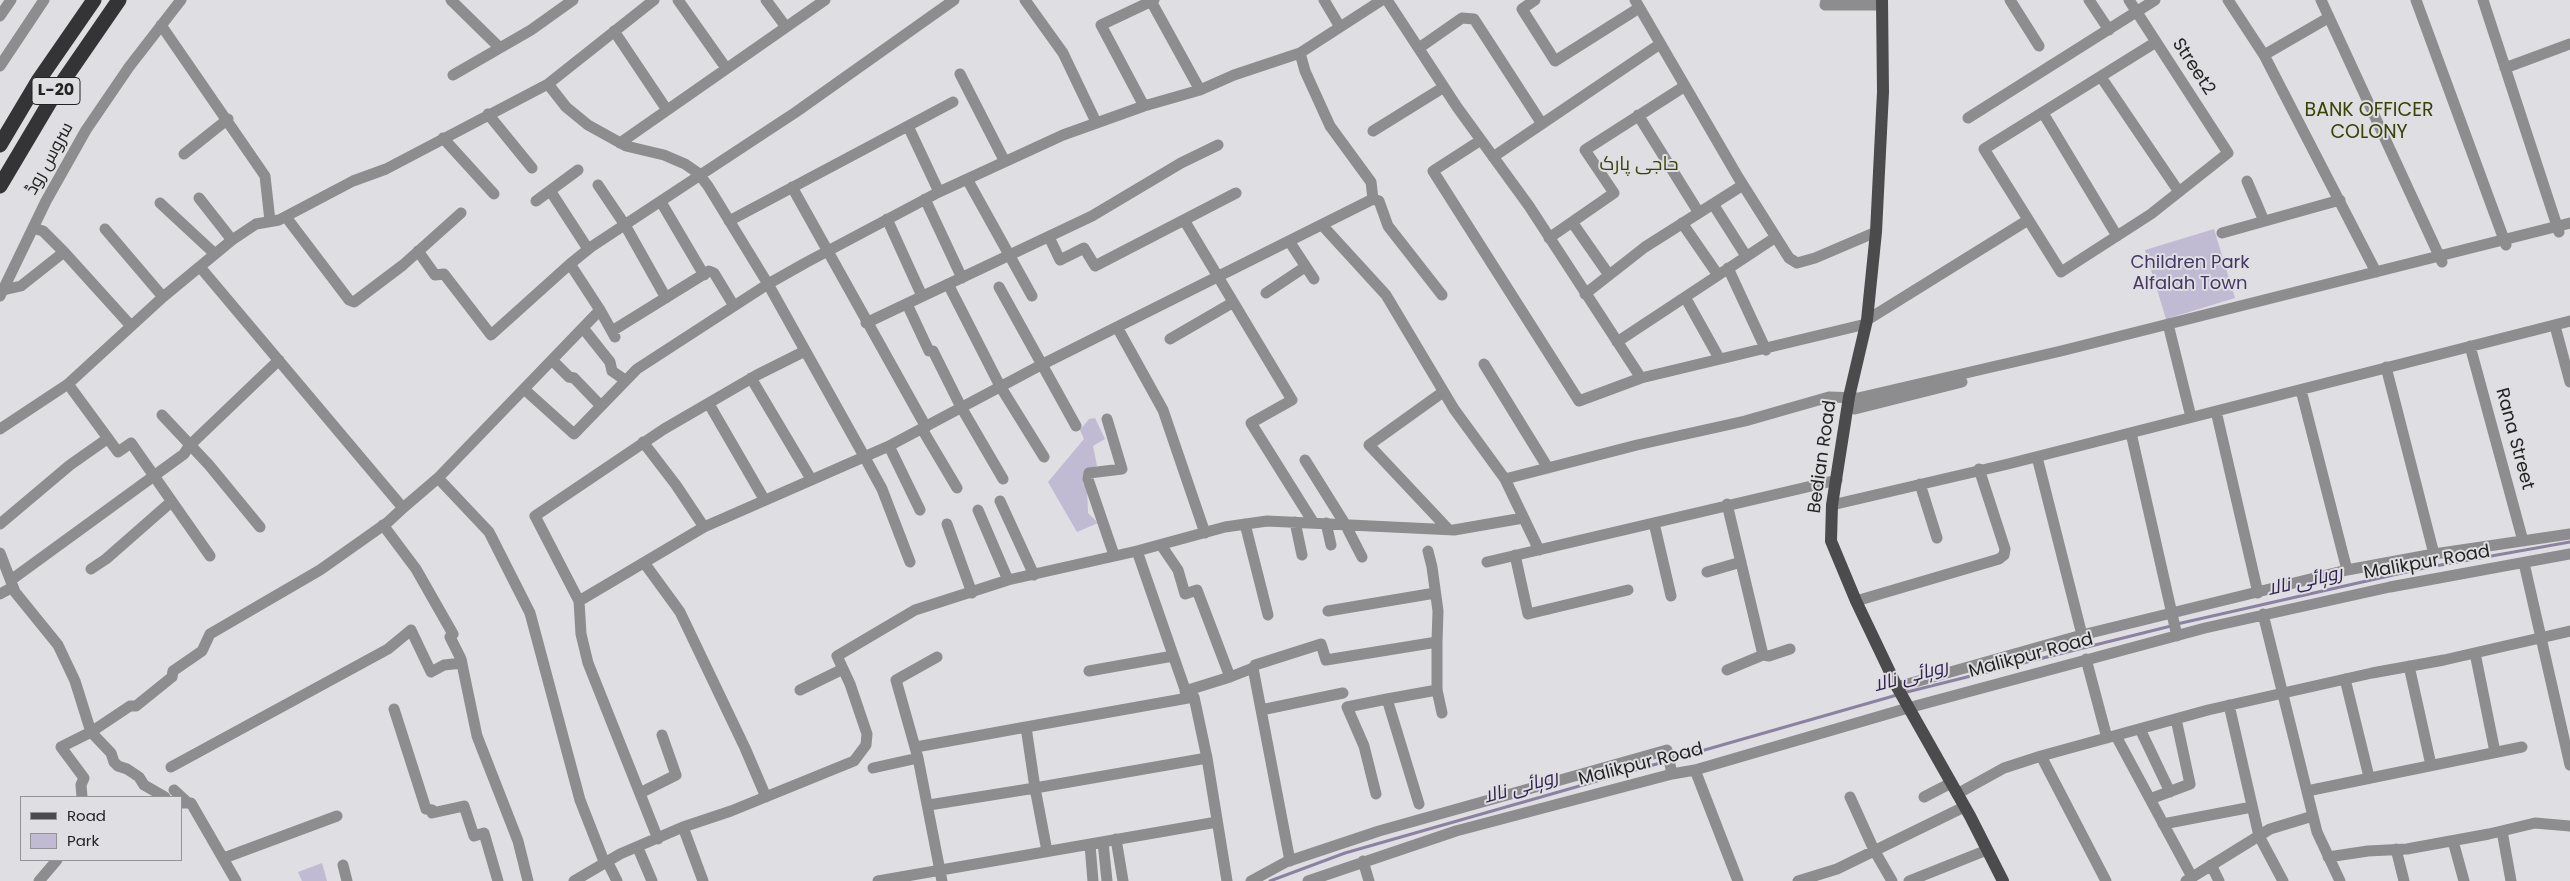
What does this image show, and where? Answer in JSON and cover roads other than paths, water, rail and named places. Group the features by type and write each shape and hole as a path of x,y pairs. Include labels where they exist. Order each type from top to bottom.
{"highway":[{"name":"L-20","path":"0,144 38,81 94,0"},
{"name":"L-20","path":"0,186 57,90 119,0"}],"main road":[{"name":"Bedian Road","path":"1882,2 1883,92 1876,232 1866,322 1848,402 1832,505 1831,540 1856,601 1898,689 1954,788 2001,880"}],"street":[{"path":"0,16 11,0"},
{"path":"0,66 44,0"},
{"name":"سروس روڈ","path":"1,293 33,228 86,130 181,0"},
{"path":"451,0 500,48"},
{"path":"453,75 531,30 573,0"},
{"path":"0,429 68,384 164,297 232,240 256,224 286,217 353,181 386,169 548,84 654,0"},
{"path":"678,0 726,68"},
{"path":"766,0 786,27"},
{"path":"620,143 825,0"},
{"path":"418,251 435,275 444,274 491,335 588,250 700,177 954,0"},
{"path":"1025,0 1063,53 1084,92 1096,122"},
{"path":"1324,0 1340,27"},
{"path":"524,389 574,434 637,369 768,284 925,199 1004,160 1096,122 1200,90 1234,75 1300,53 1382,0"},
{"path":"1388,0 1444,87 1549,238 1641,378"},
{"path":"1535,0 1522,9 1555,61 1637,4 1743,185 1789,258 1797,263 1876,232"},
{"path":"1826,0 1826,5 1882,2"},
{"path":"2010,0 2039,46"},
{"path":"2089,0 2109,30"},
{"name":"Street2","path":"2129,0 2228,153 2179,192"},
{"path":"1968,118 2155,0"},
{"path":"2228,0 2264,55 2376,272"},
{"path":"2416,0 2505,242"},
{"path":"2483,0 2562,229"},
{"path":"1144,106 1101,25 1153,1 1200,90"},
{"path":"2323,1 2328,18 2441,259"},
{"path":"1419,48 1462,18 1474,18 1542,124"},
{"path":"2264,55 2328,18"},
{"path":"161,25 228,119 265,176 270,221"},
{"path":"614,31 667,110"},
{"path":"2101,77 2179,192 2151,214 2061,272 1984,150 2156,42"},
{"path":"1493,157 1660,44"},
{"path":"2505,68 2570,44"},
{"path":"1300,53 1305,71 1330,126 1371,182 1373,199"},
{"path":"960,74 1004,160"},
{"path":"548,84 566,107 588,125 620,143 638,150 664,155 685,164 700,177 768,284 864,456 882,489 910,562"},
{"path":"1549,238 1614,193 1585,150 1684,86"},
{"path":"1373,131 1444,87"},
{"path":"729,221 953,102"},
{"path":"2044,113 2117,236"},
{"path":"488,114 532,168"},
{"path":"1638,115 1699,213"},
{"path":"184,154 228,119"},
{"path":"908,126 939,192"},
{"path":"443,138 494,194"},
{"path":"1481,140 1433,171 1579,401 1641,378 1719,358 1766,350 1866,322 2028,220"},
{"path":"866,323 1092,216 1182,163 1218,145"},
{"path":"536,201 551,192 578,170"},
{"path":"967,179 1032,296"},
{"path":"2246,181 2264,221"},
{"path":"598,184 625,225 666,298"},
{"path":"1585,294 1644,246 1743,185"},
{"path":"792,187 957,488"},
{"path":"551,192 588,250"},
{"path":"1049,236 1060,260 1084,248 1095,266 1236,192"},
{"path":"199,198 232,240"},
{"path":"925,199 962,278"},
{"path":"579,601 704,528 889,446 1041,365 1373,199 1379,201 1388,226 1442,295"},
{"path":"2222,233 2340,200"},
{"path":"160,202 215,254"},
{"path":"661,202 704,274"},
{"path":"1713,204 1746,256"},
{"path":"286,217 349,300 354,302 418,251 461,213"},
{"path":"888,219 922,296"},
{"path":"1184,220 1217,278 1292,400 1250,423 1313,522"},
{"path":"1572,222 1609,275"},
{"path":"1682,223 1718,275"},
{"path":"1504,479 1745,421 1830,397 1848,402 1858,398 1910,391 2562,229 2570,223"},
{"path":"1322,225 1386,295 1443,392 1504,479 1539,550"},
{"path":"33,228 43,231 131,326"},
{"path":"105,229 164,297"},
{"path":"1617,342 1776,237"},
{"path":"1289,242 1314,280"},
{"path":"1,293 21,286 64,252"},
{"path":"2169,327 2376,272 2441,259"},
{"path":"570,264 614,334 666,298 712,271 734,306"},
{"path":"200,267 403,508"},
{"path":"1266,293 1305,267"},
{"path":"1728,268 1766,350"},
{"path":"948,284 1000,386 1044,457"},
{"path":"999,287 1076,426"},
{"path":"1685,297 1719,358"},
{"path":"1170,338 1232,303"},
{"path":"907,304 929,351 933,351 961,407 1003,479"},
{"path":"82,796 81,784 84,778 61,746 92,732 130,706 136,706 172,677 173,670 202,651 210,634 320,570 383,525 438,478 600,310"},
{"path":"1832,505 2131,433 2570,321"},
{"path":"2554,326 2570,382"},
{"path":"1118,327 1163,410 1206,532"},
{"path":"2169,327 2191,417"},
{"path":"583,328 610,362 612,371 626,380"},
{"name":"Rana Street","path":"2470,346 2523,541"},
{"path":"658,839 588,663 581,634 579,601 534,516 643,442 751,378 805,351"},
{"path":"0,594 184,454 189,446 278,360"},
{"path":"552,360 569,377 574,378 600,406"},
{"path":"1484,364 1548,468"},
{"path":"2386,367 2434,554"},
{"path":"751,378 811,479"},
{"path":"68,384 118,452 130,443 210,556"},
{"path":"2301,390 2347,570"},
{"path":"1443,392 1369,445 1450,530"},
{"path":"709,404 764,500"},
{"path":"2216,411 2258,593"},
{"path":"162,415 189,446 209,464 260,527"},
{"path":"1107,419 1122,469 1089,473 1088,479 1114,555"},
{"path":"2131,433 2175,625"},
{"path":"0,524 70,465 107,439"},
{"path":"643,442 704,528"},
{"path":"889,446 920,510"},
{"path":"2036,456 2082,635"},
{"path":"1305,460 1345,524 1362,557"},
{"path":"1856,601 1999,559 2004,554 2005,549 1979,470"},
{"path":"438,478 489,532 530,612 580,800 607,863 617,881"},
{"path":"1487,562 1727,504 1837,480"},
{"path":"1920,484 1936,538"},
{"path":"1000,501 1034,575"},
{"path":"91,569 106,559 171,502"},
{"path":"1727,504 1763,655"},
{"path":"978,510 1008,580"},
{"path":"574,881 620,854 638,848 683,827 766,797 854,761 866,745 867,734 837,656 839,653 915,610 1008,580 1245,524 1267,521 1313,522 1450,530 1523,518"},
{"path":"1295,522 1302,555"},
{"path":"1326,523 1331,545"},
{"path":"1654,523 1671,596"},
{"path":"947,524 972,593"},
{"path":"1245,524 1268,615"},
{"path":"383,525 416,569 453,634 450,637 462,663 477,736 518,841 528,881"},
{"path":"1898,689 2082,635 2175,625 2258,593 2347,570 2434,554 2570,534"},
{"path":"1161,545 1178,570 1185,594 1197,590 1230,677"},
{"path":"1137,551 1187,695"},
{"path":"1428,551 1438,611 1437,690 1442,713"},
{"path":"0,553 15,592 58,645 75,681 92,732 111,753 114,762 118,766 127,769 139,777 144,785 170,794"},
{"name":"Malikpur Road","path":"1308,881 1363,861 1453,821 1591,793 1671,771 1695,770 1907,705 2086,659 2175,625 2263,614 2390,587 2570,554"},
{"path":"1515,555 1528,614 1628,590"},
{"path":"1707,572 1741,562"},
{"path":"2524,563 2570,765"},
{"path":"645,564 680,612 745,748 766,797"},
{"path":"1328,611 1435,593"},
{"path":"2263,614 2313,816 2328,857 2340,881"},
{"path":"171,767 388,649 411,630 431,672 444,665 462,663"},
{"path":"1924,797 2041,756 2229,705 2345,678 2475,653 2570,631"},
{"path":"873,768 917,753 1026,727 1187,695 1255,666 1321,644 1326,660 1437,642"},
{"path":"1727,670 1763,655 1769,656 1790,649"},
{"path":"2475,653 2495,752"},
{"path":"1089,671 1173,656"},
{"path":"938,657 896,680 917,753 929,805 941,875"},
{"path":"2086,659 2112,737 2150,800 2189,879 2270,829 2313,816"},
{"path":"2409,666 2431,765"},
{"path":"800,690 843,668"},
{"path":"1253,668 1290,861"},
{"path":"2345,678 2369,777"},
{"path":"1376,794 1364,746 1347,707 1437,690"},
{"path":"1261,710 1343,693"},
{"path":"1187,695 1194,697 1207,758 1227,881"},
{"path":"1387,699 1420,804"},
{"path":"2229,705 2259,836 2283,881"},
{"path":"394,709 426,809 432,810 432,813 464,806 474,836 484,833 498,881"},
{"path":"2150,800 2190,784 2176,719"},
{"path":"1026,727 1047,852"},
{"path":"2140,729 2170,792"},
{"path":"640,793 676,775 662,735"},
{"path":"2307,791 2522,747"},
{"path":"1250,881 1290,861 1379,831 1453,821 1667,750 1671,771"},
{"path":"2041,756 2106,881"},
{"path":"929,805 1207,758"},
{"path":"1695,770 1738,881"},
{"path":"1588,775 1591,793"},
{"path":"1850,797 1874,850 1892,881"},
{"path":"185,803 191,803 197,812 236,881"},
{"path":"1798,881 1837,869 1964,807"},
{"path":"2163,824 2252,807"},
{"path":"224,858 337,816"},
{"path":"878,881 941,875 1047,852 1217,822"},
{"path":"2328,857 2453,841 2535,823 2570,826"},
{"path":"683,827 703,881"},
{"path":"2502,831 2511,881"},
{"path":"1116,839 1123,881"},
{"path":"2453,841 2464,881"},
{"path":"1103,842 1107,881"},
{"path":"1090,845 1093,881"},
{"path":"638,848 652,881"},
{"path":"2396,849 2404,881"},
{"path":"1909,881 1987,850"},
{"path":"39,881 55,861"},
{"path":"1363,861 1369,881"},
{"path":"2211,865 2219,881"},
{"path":"343,866 347,881"}],"waterway":[{"name":"روہائی نالا","path":"2177,624 2424,568 2570,542"},
{"name":"روہائی نالا","path":"1903,693 2171,626"},
{"name":"روہائی نالا","path":"1673,759 1897,695"},
{"name":"روہائی نالا","path":"1270,881 1345,853 1667,761"}],"district":[{"name":"BANK OFFICER COLONY","path":"2369,122"},
{"name":"حاجی پارک","path":"1639,165"}],"park label":[{"name":"Children Park Alfalah Town","path":"2190,273"}]}
